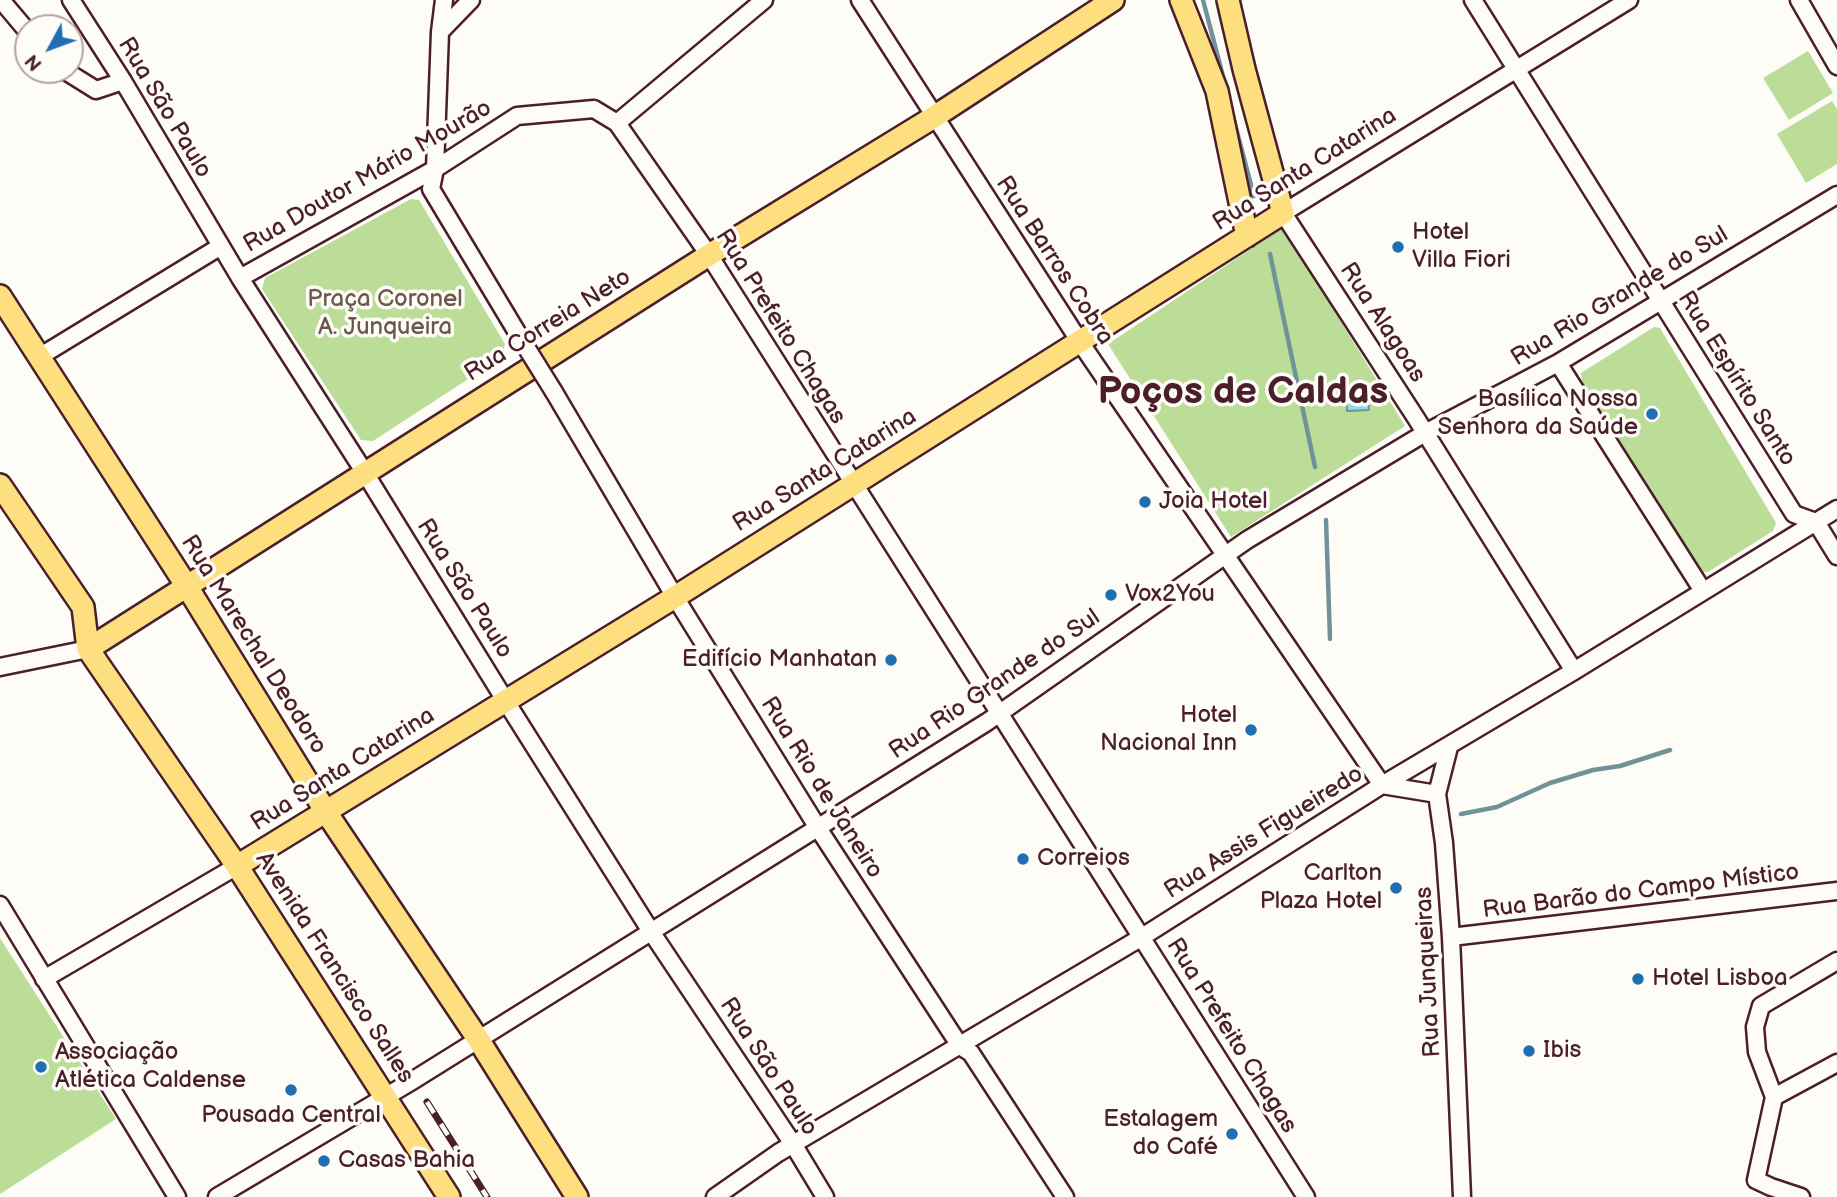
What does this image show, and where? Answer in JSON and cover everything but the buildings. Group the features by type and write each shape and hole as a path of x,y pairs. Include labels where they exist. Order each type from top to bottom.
{"main road":[{"name":"Rua Correia Neto","path":"88,649 709,255 934,117 1113,0"},
{"path":"1181,0 1217,91 1247,236"},
{"path":"1228,0 1283,213"},
{"name":"Rua Santa Catarina","path":"237,866 675,597 1283,213"},
{"name":"Rua Marechal Deodoro","path":"0,296 186,585 326,812 478,1039 577,1197"},
{"name":"Avenida Francisco Salles","path":"0,485 83,607 88,649 237,866 449,1197"}],"street":[{"path":"1,0 14,15"},
{"name":"Rua São Paulo","path":"71,0 123,81 240,278 365,473 505,700 650,930 793,1144 825,1197"},
{"path":"435,169 440,32 444,0"},
{"path":"440,32 471,0"},
{"path":"617,123 764,0"},
{"name":"Rua Barros Cobra","path":"860,0 1080,342 1382,785"},
{"name":"Rua Espírito Santo","path":"1473,0 1794,514 1816,522 1837,556"},
{"name":"Rua Santa Catarina","path":"1283,213 1629,0"},
{"path":"1798,0 1837,66"},
{"path":"84,82 96,90 123,81"},
{"name":"Rua Doutor Mário Mourão","path":"240,278 435,169 517,116 594,109 617,123"},
{"name":"Rua Prefeito Chagas","path":"617,123 709,255 1306,1197"},
{"name":"Rua Rio de Janeiro","path":"435,169 431,189 675,597 818,828 960,1046 971,1052 1065,1197"},
{"name":"Rua Rio Grande do Sul","path":"217,1197 386,1097 1001,713 1225,556 1425,433 1558,363 1837,195"},
{"name":"Rua Alagoas","path":"1283,213 1574,671"},
{"path":"39,357 221,246"},
{"path":"1558,363 1703,591"},
{"name":"Rua Assis Figueiredo","path":"715,1197 793,1144 1142,937 1382,785 1449,747 1837,509"},
{"name":"Rua Correia Neto","path":"0,667 88,649"},
{"name":"Rua Junqueiras","path":"1449,747 1437,794 1444,843 1451,937 1462,1197"},
{"path":"1382,785 1437,794"},
{"name":"Rua Santa Catarina","path":"44,979 237,866"},
{"name":"Rua Barão do Campo Místico","path":"1451,937 1837,891"},
{"path":"0,905 177,1197"},
{"path":"1801,1197 1756,1180 1774,1097 1757,1052 1755,1027 1762,1006 1837,961"},
{"path":"1774,1097 1837,1063"}],"green space":[{"path":"1808,51 1833,93 1789,120 1763,78"},
{"path":"1832,101 1837,109 1837,164 1806,183 1777,134"},
{"name":"Praça Coronel A. Junqueira","path":"411,199 419,200 505,344 502,357 373,441 361,440 262,289 265,278"},
{"path":"1281,229 1289,237 1405,426 1231,537 1108,344"},
{"path":"1654,327 1660,328 1776,523 1773,531 1708,572 1701,572 1582,383 1581,373"},
{"name":"Associação Atlética Caldense","path":"0,938 116,1119 0,1194"}],"water":[{"path":"1367,386 1369,410 1347,411 1346,387"}],"waterway":[{"path":"1203,0 1224,80"},
{"path":"1231,109 1254,196"},
{"path":"1270,254 1315,467"},
{"path":"1326,520 1330,639"},
{"path":"1461,814 1497,807 1550,783 1593,770 1620,766 1670,750"}],"railway":[{"path":"427,1102 487,1197"}],"place":[{"name":"Hotel Villa Fiori","path":"1398,247"},
{"name":"Basílica Nossa Senhora da Saúde","path":"1652,414"},
{"name":"Joia Hotel","path":"1145,502"},
{"name":"Vox2You","path":"1111,595"},
{"name":"Edifício Manhatan","path":"891,660"},
{"name":"Hotel Nacional Inn","path":"1251,730"},
{"name":"Correios","path":"1023,859"},
{"name":"Carlton Plaza Hotel","path":"1396,888"},
{"name":"Hotel Lisboa","path":"1638,979"},
{"name":"Ibis","path":"1529,1051"},
{"name":"Associação Atlética Caldense","path":"41,1067"},
{"name":"Pousada Central","path":"291,1090"},
{"name":"Estalagem do Café","path":"1232,1134"},
{"name":"Casas Bahia","path":"324,1161"}],"district":[{"name":"Poços de Caldas","path":"1243,393"}]}
